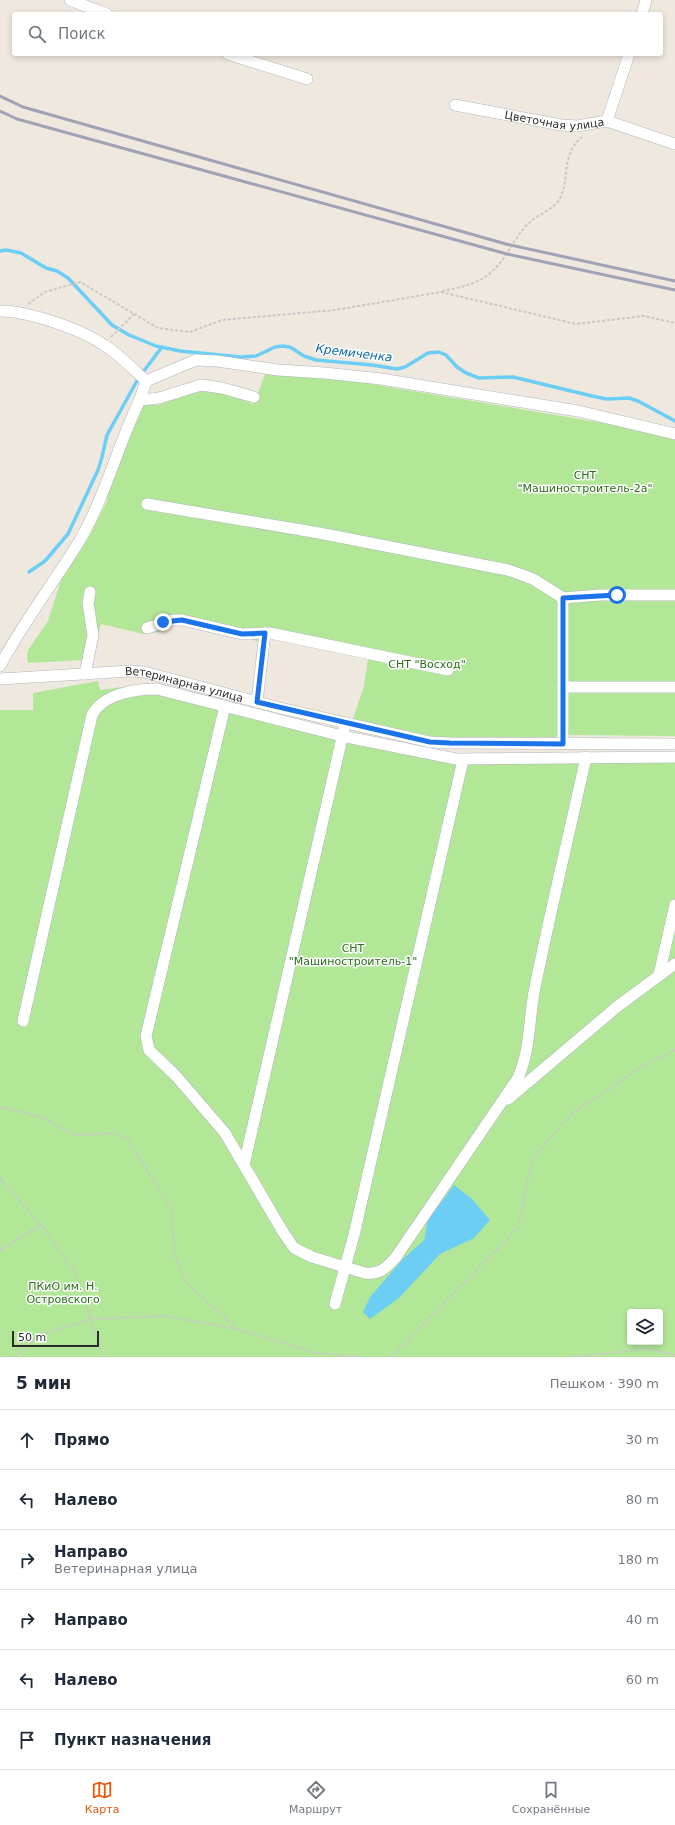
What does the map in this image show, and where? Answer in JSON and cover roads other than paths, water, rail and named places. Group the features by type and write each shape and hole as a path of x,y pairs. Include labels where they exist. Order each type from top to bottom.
{"street":[{"path":"70,0 102,12"},
{"path":"643,12 646,0"},
{"path":"234,56 307,79"},
{"path":"607,121 628,56"},
{"name":"Цветочная улица","path":"455,105 561,125 578,126 607,121 675,144"},
{"path":"0,311 16,312 50,321 87,335 110,349 146,381"},
{"path":"0,666 12,644 84,533 103,493 125,432 140,400 146,381 196,360 212,360 278,370 381,379 578,411 675,434"},
{"path":"140,400 160,398 201,385 222,388 254,397"},
{"path":"147,504 319,533 508,570 533,579 563,598 600,595 675,595"},
{"path":"85,674 93,635 88,603 90,592"},
{"path":"563,598 563,744"},
{"path":"147,628 173,620 182,620 242,634 270,633 448,670"},
{"path":"257,702 265,633"},
{"name":"Ветеринарная улица","path":"0,679 130,671 144,672 257,702 430,742 675,744"},
{"path":"563,687 675,687"},
{"path":"24,1021 90,723 96,708 108,698 149,689 166,691 342,736 463,760 675,756"},
{"path":"225,706 146,1036 149,1050 176,1076 225,1133 283,1232 294,1248 312,1257 366,1274 374,1274 388,1266 396,1257 518,1078 526,1056 535,991 586,757"},
{"path":"244,1165 345,723"},
{"path":"335,1304 345,1267 463,760"},
{"path":"659,975 675,905"},
{"path":"497,1108 618,1006 675,964"}],"water":[{"path":"454,1185 472,1199 490,1220 474,1238 440,1254 399,1298 370,1319 363,1312 370,1297 403,1259 424,1240 428,1220"}],"waterway":[{"name":"Кремиченка","path":"0,251 6,250 21,253 46,268 57,271 68,278 112,325 129,335 156,346 180,351 241,357 256,356 275,347 282,346 290,347 304,356 316,360 372,365 397,369 405,367 428,353 439,352 446,355 457,367 466,373 479,378 513,377 607,399 629,398 638,401 675,421"},
{"path":"143,372 162,347"},
{"path":"29,572 45,561 68,534 98,470 107,435 138,379"}],"railway":[{"path":"0,96 23,107 506,244 675,281"},
{"path":"0,111 17,119 507,254 675,290"}],"park label":[{"name":"СНТ \"Машиностроитель-2а\"","path":"585,481"},
{"name":"СНТ \"Восход\"","path":"427,664"},
{"name":"СНТ \"Машиностроитель-1\"","path":"353,954"},
{"name":"ПКиО им. Н. Островского","path":"63,1292"}]}
